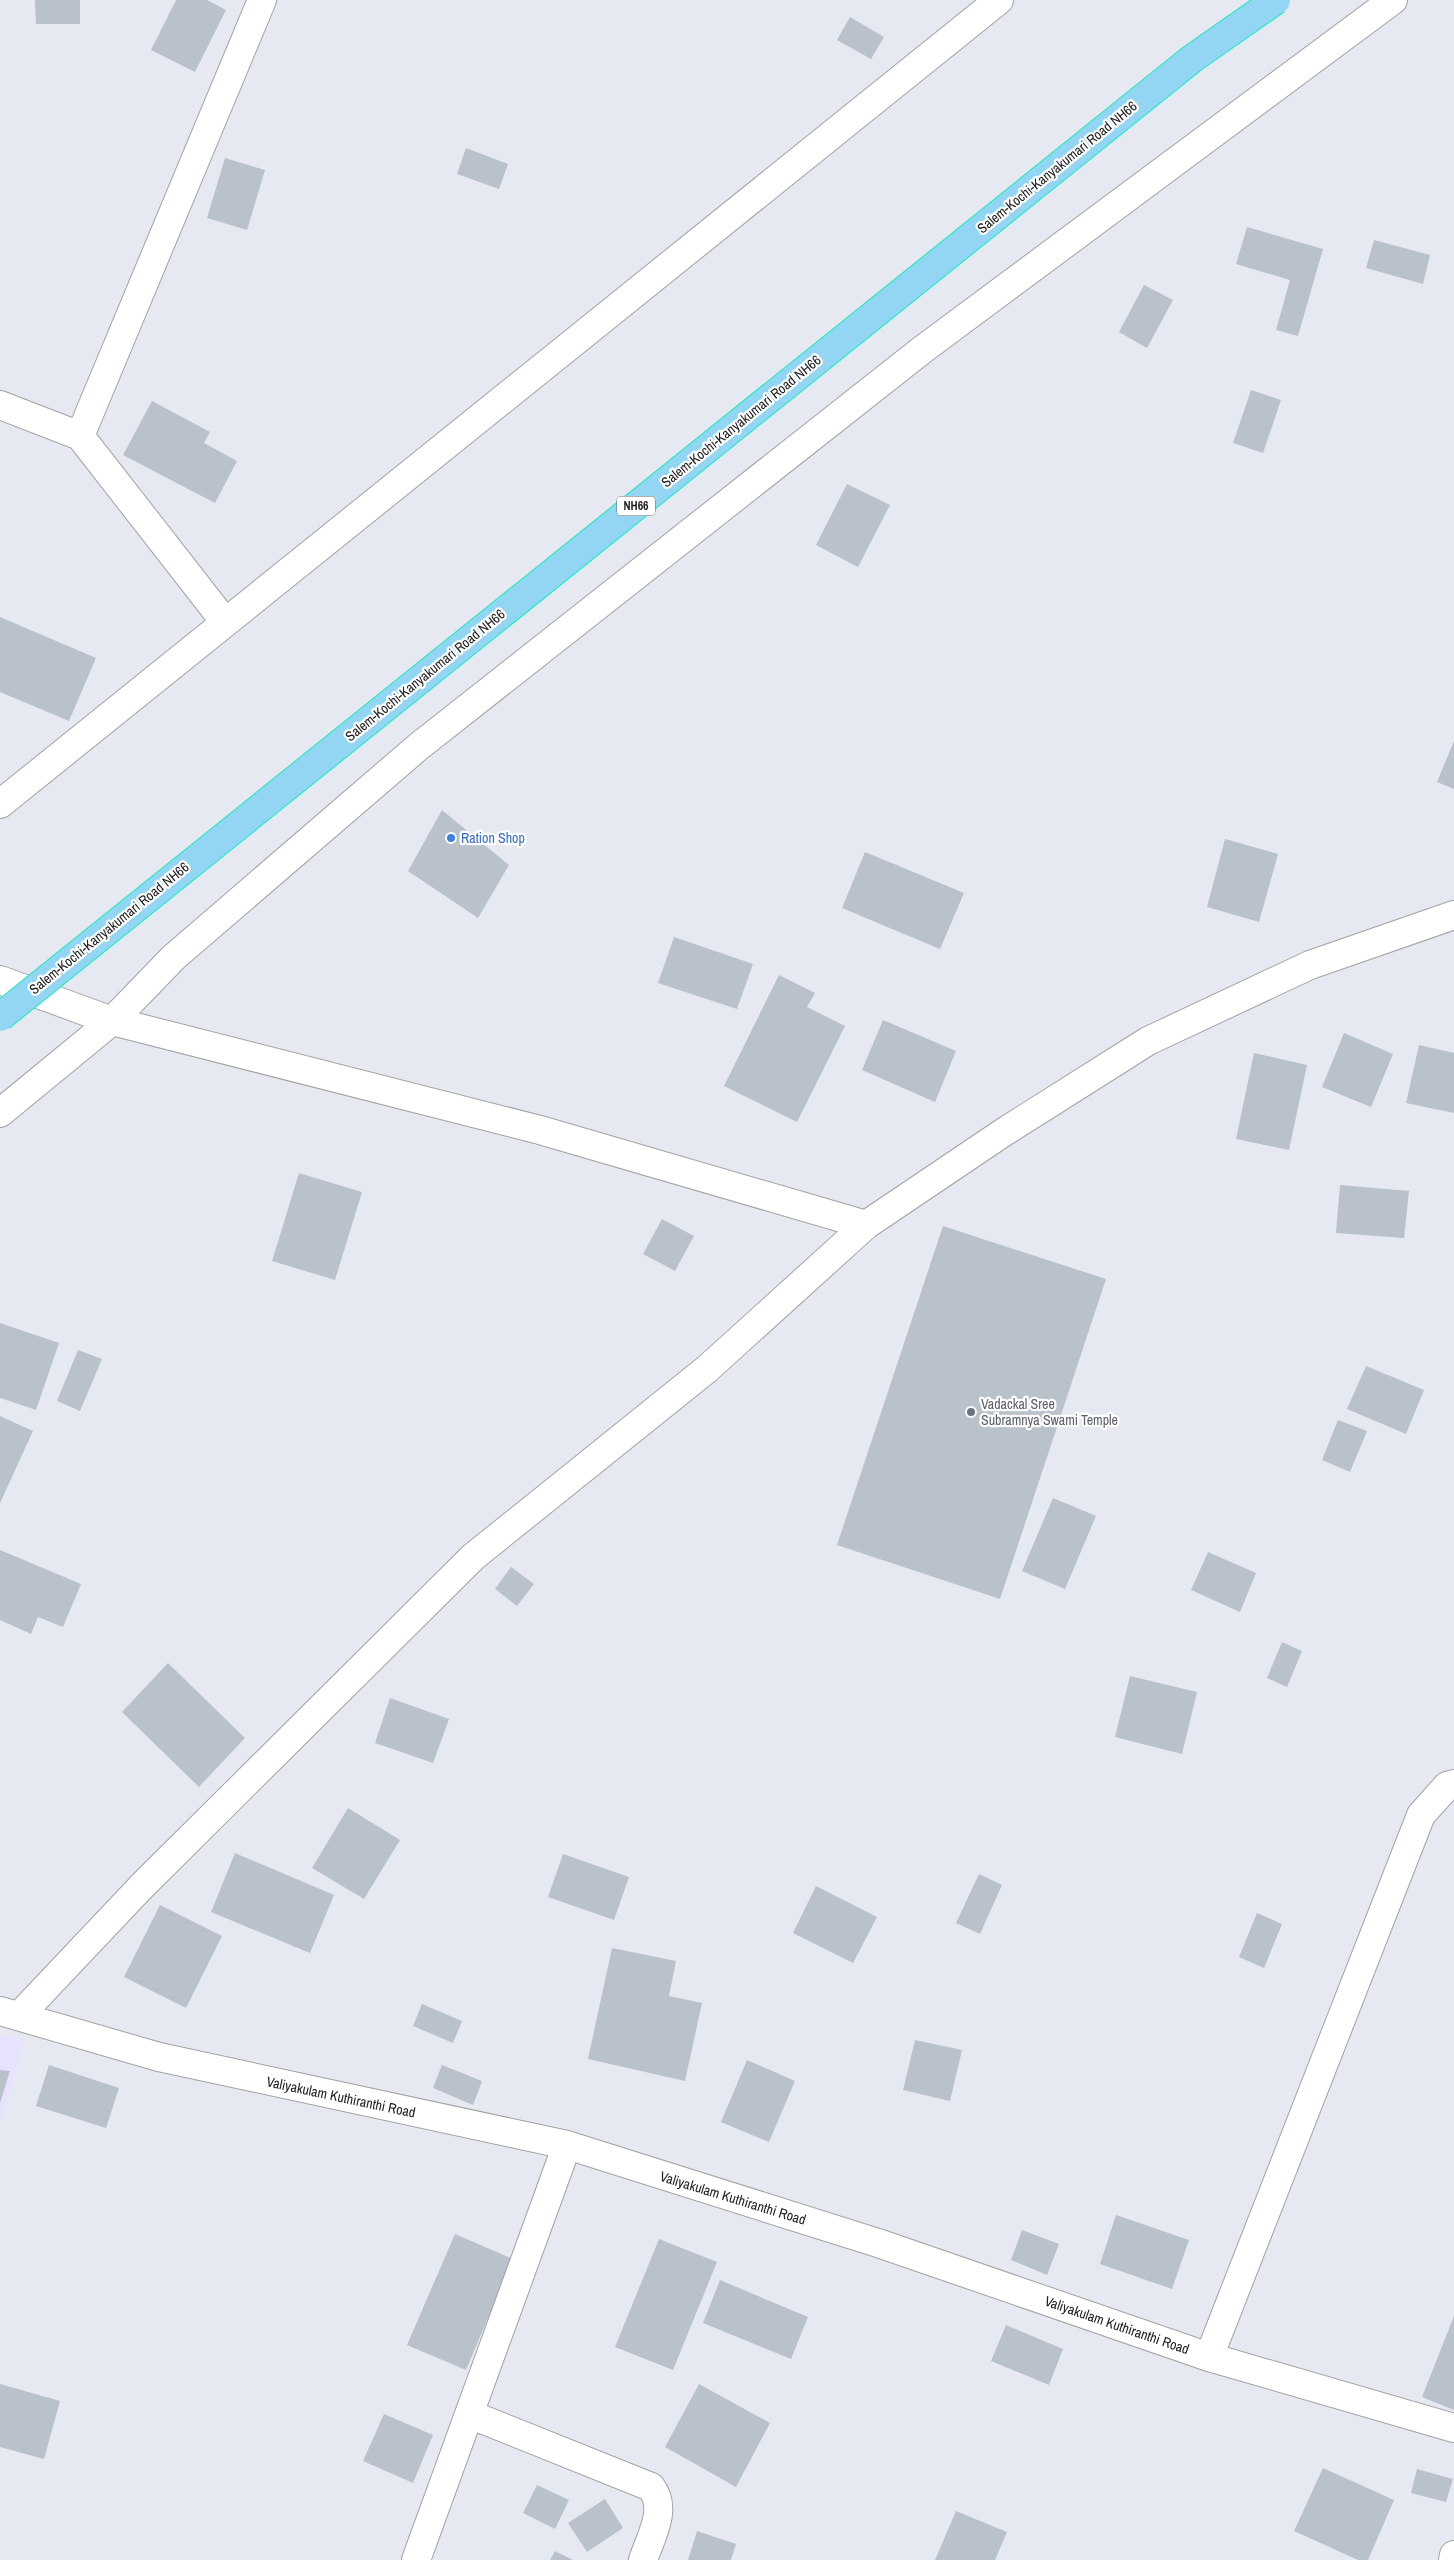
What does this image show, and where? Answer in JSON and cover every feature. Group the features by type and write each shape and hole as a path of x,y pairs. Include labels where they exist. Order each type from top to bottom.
{"highway":[{"name":"Salem-Kochi-Kanyakumari Road NH66","path":"0,1017 1185,64 1276,0"}],"street":[{"path":"80,436 262,0"},
{"path":"0,804 999,0"},
{"path":"0,1112 112,1021 174,957 418,747 922,350 1393,0"},
{"path":"0,405 80,436 225,622"},
{"path":"9,2014 141,1887 473,1557 707,1369 866,1224 1004,1132 1148,1042 1310,965 1454,915"},
{"path":"0,980 112,1021 540,1130 866,1224"},
{"path":"1209,2357 1421,1815 1447,1786 1454,1784"},
{"name":"Valiyakulam Kuthiranthi Road","path":"9,2014 159,2057 567,2145 878,2243 1209,2357 1454,2428"},
{"path":"416,2560 567,2145"},
{"path":"469,2414 651,2487 658,2496 660,2510 643,2560"},
{"path":"1453,2560 1454,2555"}],"shaded area":[{"path":"0,2035 24,2040 0,2123"}],"building":[{"path":"35,0 80,0 80,24 36,24"},
{"path":"176,0 207,0 226,10 195,72 151,50"},
{"path":"850,17 884,37 871,59 837,40"},
{"path":"466,148 508,164 499,189 457,174"},
{"path":"225,158 265,170 247,230 207,218"},
{"path":"1247,227 1323,249 1298,336 1276,330 1290,280 1236,264"},
{"path":"1374,240 1430,255 1423,284 1366,268"},
{"path":"1144,285 1173,300 1147,348 1119,332"},
{"path":"1251,390 1281,400 1263,453 1233,443"},
{"path":"152,401 210,432 204,443 237,461 215,503 123,455"},
{"path":"847,484 890,505 858,567 816,545"},
{"path":"0,617 96,658 69,721 0,692"},
{"path":"1454,741 1454,789 1437,782"},
{"name":"Ration Shop","path":"442,810 509,865 478,918 408,871"},
{"path":"1225,839 1278,854 1259,922 1207,907"},
{"path":"865,852 964,893 940,949 842,908"},
{"path":"674,937 753,964 737,1009 658,983"},
{"path":"779,975 815,993 807,1007 845,1026 797,1122 724,1086"},
{"path":"883,1020 956,1051 935,1102 862,1070"},
{"path":"1344,1033 1393,1054 1371,1107 1322,1087"},
{"path":"1419,1045 1454,1053 1454,1113 1406,1103"},
{"path":"1254,1053 1307,1065 1289,1150 1236,1139"},
{"path":"299,1173 362,1192 335,1280 272,1261"},
{"path":"1340,1185 1409,1191 1404,1238 1336,1233"},
{"path":"662,1219 694,1236 675,1271 643,1254"},
{"name":"Vadackal Sree Subramnya Swami Temple","path":"943,1226 1106,1279 1000,1599 837,1545"},
{"path":"0,1323 59,1343 36,1410 0,1398"},
{"path":"78,1350 102,1359 80,1411 57,1401"},
{"path":"1366,1366 1424,1390 1406,1434 1347,1409"},
{"path":"0,1416 33,1431 0,1503"},
{"path":"1338,1420 1367,1431 1350,1472 1322,1460"},
{"path":"1053,1498 1096,1516 1065,1589 1022,1571"},
{"path":"0,1550 81,1584 63,1627 38,1617 31,1634 0,1620"},
{"path":"1208,1552 1256,1573 1240,1612 1191,1590"},
{"path":"511,1567 534,1584 517,1606 495,1589"},
{"path":"1282,1642 1302,1651 1287,1687 1267,1678"},
{"path":"168,1663 245,1738 199,1787 122,1712"},
{"path":"1130,1676 1197,1692 1182,1754 1115,1737"},
{"path":"390,1698 449,1719 433,1763 375,1743"},
{"path":"348,1808 400,1840 364,1899 312,1868"},
{"path":"235,1853 334,1895 310,1953 211,1912"},
{"path":"563,1854 629,1877 614,1920 548,1897"},
{"path":"979,1874 1002,1885 980,1934 956,1923"},
{"path":"816,1886 877,1917 853,1963 793,1933"},
{"path":"160,1905 222,1936 186,2008 124,1977"},
{"path":"1257,1913 1282,1924 1264,1968 1239,1957"},
{"path":"612,1948 676,1961 669,1996 702,2003 685,2081 588,2059"},
{"path":"422,2004 462,2021 453,2043 413,2026"},
{"path":"915,2040 962,2050 950,2101 903,2090"},
{"path":"747,2060 795,2081 769,2142 721,2122"},
{"path":"49,2065 119,2088 106,2128 36,2106"},
{"path":"442,2065 482,2081 473,2105 433,2088"},
{"path":"0,2070 10,2071 0,2103"},
{"path":"1116,2215 1189,2240 1172,2289 1100,2264"},
{"path":"1022,2230 1059,2244 1047,2275 1011,2260"},
{"path":"455,2234 513,2259 466,2370 407,2345"},
{"path":"659,2239 717,2262 673,2370 615,2347"},
{"path":"720,2280 808,2317 791,2359 703,2323"},
{"path":"1454,2316 1454,2410 1422,2397"},
{"path":"1006,2325 1063,2349 1049,2385 991,2361"},
{"path":"0,2384 60,2401 44,2459 0,2447"},
{"path":"699,2384 770,2423 736,2487 665,2447"},
{"path":"384,2414 433,2435 413,2483 363,2461"},
{"path":"1323,2468 1394,2500 1368,2560 1358,2560 1294,2531"},
{"path":"1417,2469 1453,2479 1446,2502 1411,2493"},
{"path":"537,2485 569,2500 555,2529 523,2513"},
{"path":"605,2499 623,2528 587,2552 568,2523"},
{"path":"956,2511 1007,2532 995,2560 935,2560"},
{"path":"697,2531 736,2544 731,2560 688,2560"},
{"path":"555,2551 573,2560 550,2560"}],"place":[{"name":"Ration Shop","path":"451,838"},
{"name":"Vadackal Sree Subramnya Swami Temple","path":"971,1412"}]}
